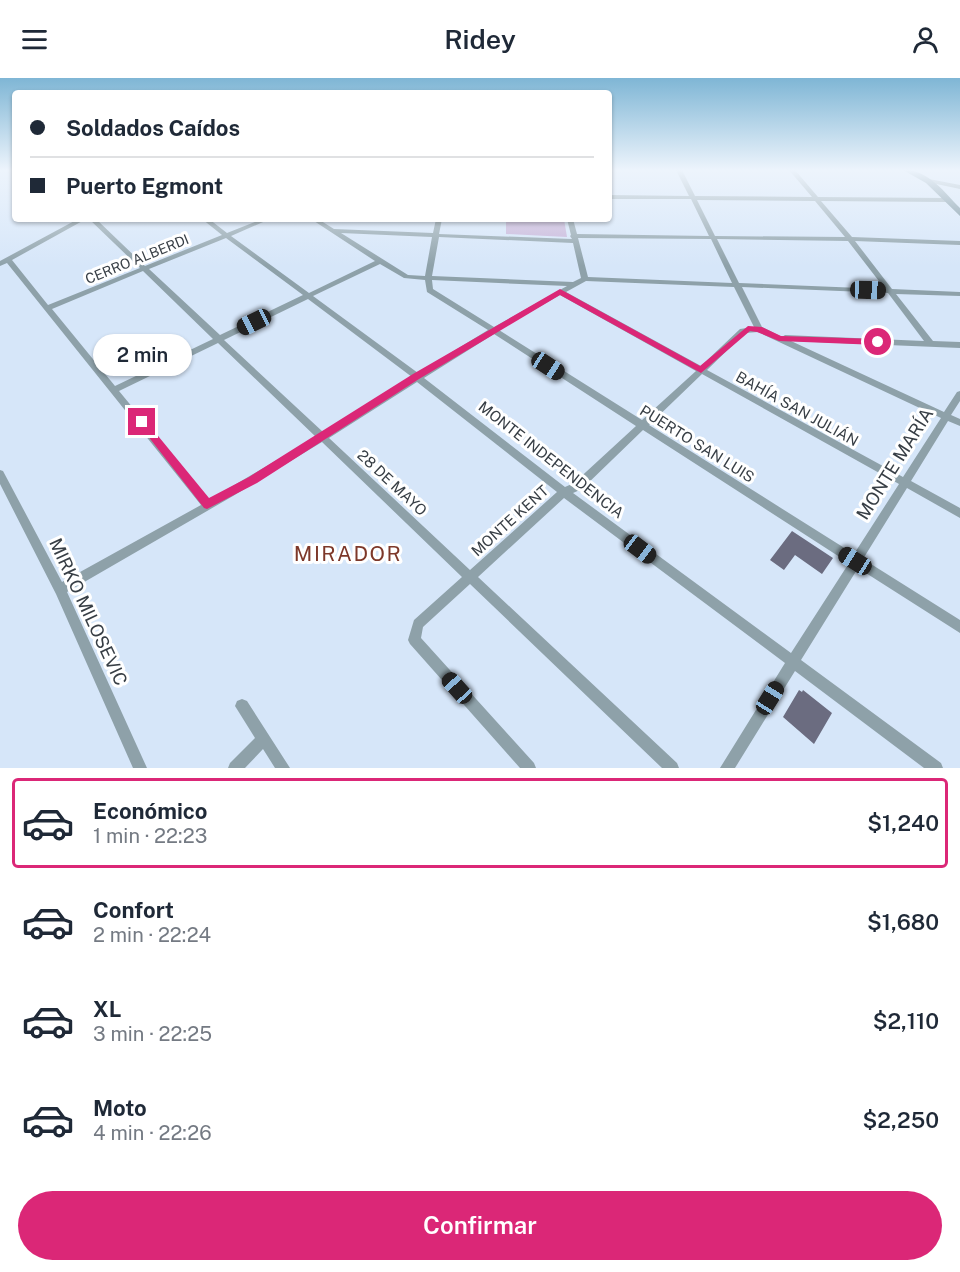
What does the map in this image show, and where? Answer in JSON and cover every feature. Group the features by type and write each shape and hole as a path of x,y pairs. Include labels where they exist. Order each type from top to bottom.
{"street":[{"path":"696,202 759,329 960,423"},
{"path":"819,202 931,344"},
{"path":"949,202 960,213"},
{"path":"77,222 4,262 49,307 207,505"},
{"name":"28 DE MAYO","path":"95,222 672,768"},
{"name":"MONTE INDEPENDENCIA","path":"209,222 416,376 564,492 936,768"},
{"name":"CERRO ALBERDI","path":"49,307 260,222"},
{"path":"319,222 406,278 573,285"},
{"path":"428,278 439,222"},
{"path":"571,222 585,279"},
{"path":"334,231 574,239 850,239 960,243"},
{"path":"116,389 380,261"},
{"name":"PUERTO SAN LUIS","path":"428,278 430,290 960,627"},
{"path":"60,590 253,480 416,376 492,330 585,279 960,294"},
{"name":"BAHÍA SAN JULIÁN","path":"560,292 960,513"},
{"name":"MONTE KENT","path":"529,768 414,640 418,624 564,492 578,486 743,331 759,329"},
{"path":"779,338 960,345"},
{"name":"MONTE MARÍA","path":"727,768 960,394"},
{"name":"MIRKO MILOSEVIC","path":"0,474 60,590 140,768"},
{"path":"242,706 283,768"},
{"path":"235,768 263,739"}],"shaded area":[{"path":"506,222 564,222 567,237 506,234"}],"building":[{"path":"792,531 833,558 822,574 795,555 784,570 770,560"},
{"path":"799,690 802,692 803,690 832,713 814,744 783,717"}],"district":[{"name":"MIRADOR","path":"348,554"}],"route":[{"path":"142,422 207,505 253,480 492,330 560,292 701,370 748,329 759,329 779,338 878,342"}]}
